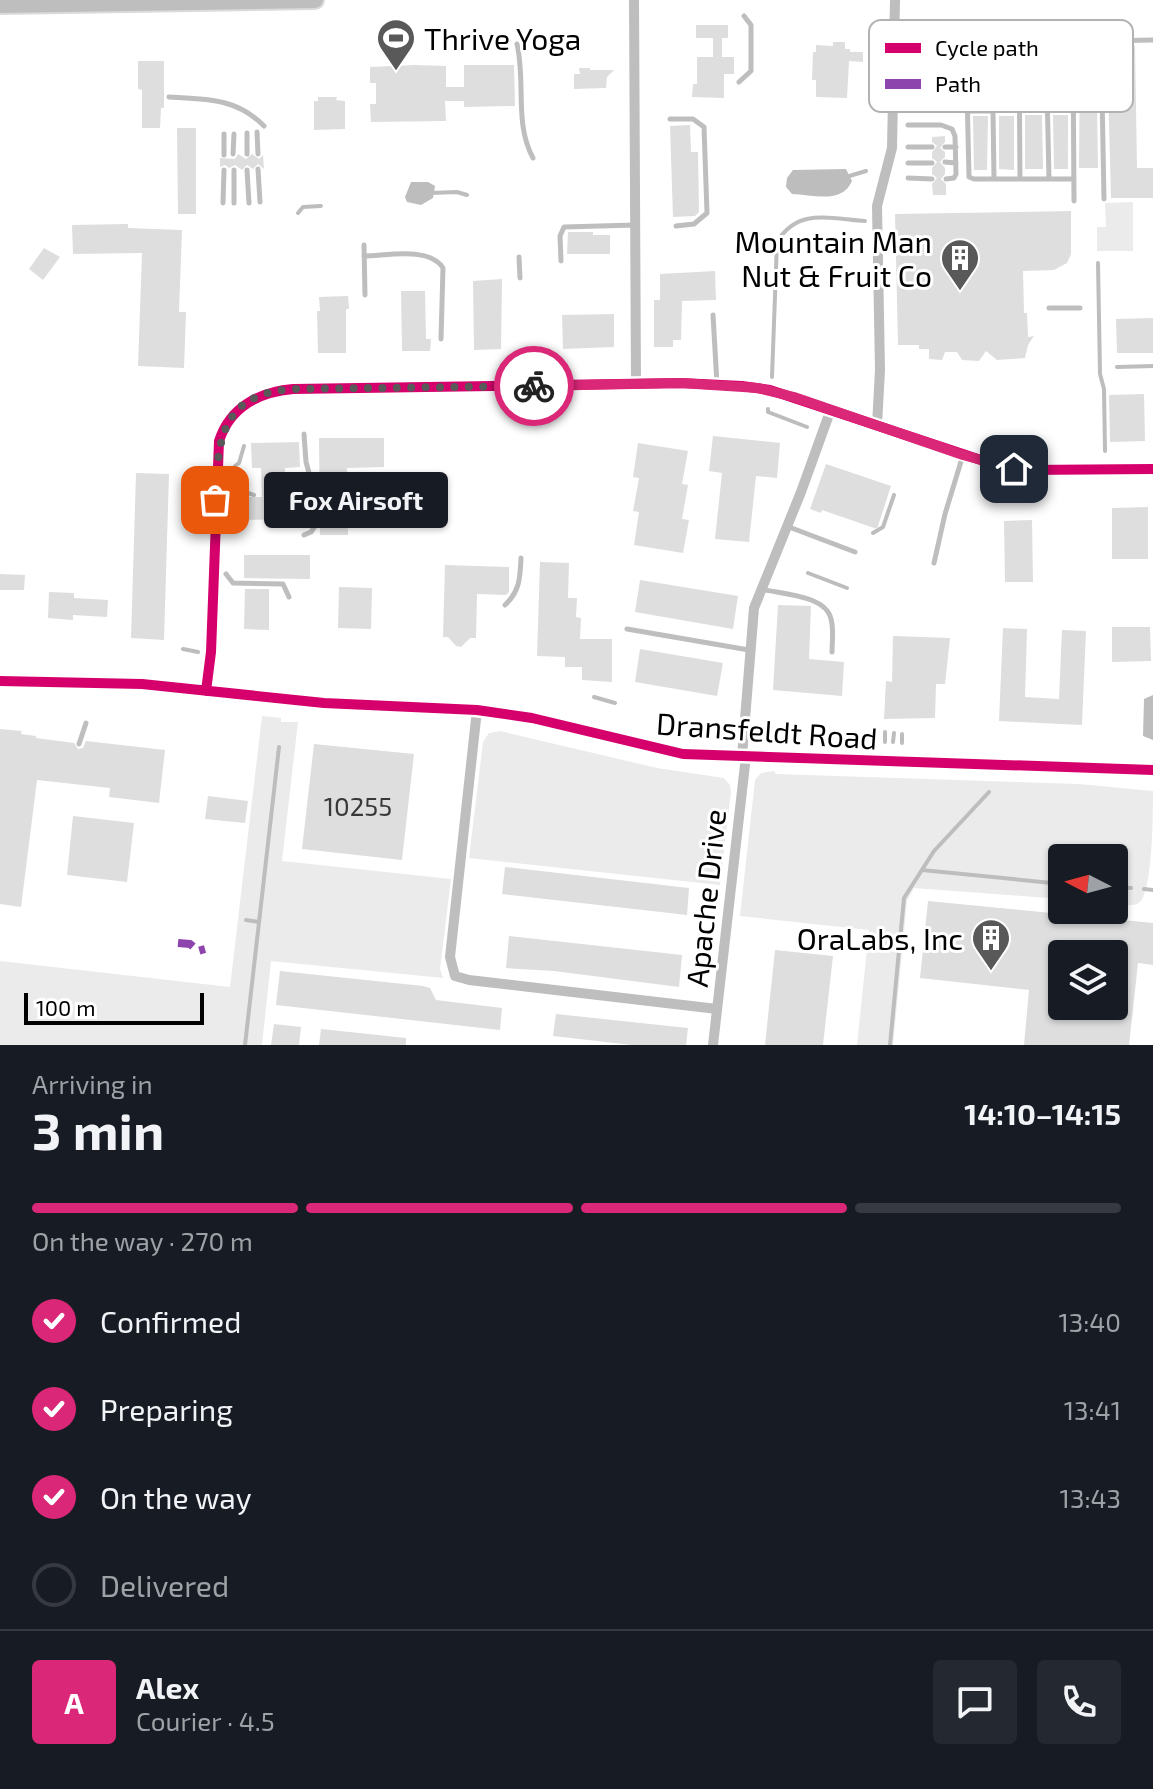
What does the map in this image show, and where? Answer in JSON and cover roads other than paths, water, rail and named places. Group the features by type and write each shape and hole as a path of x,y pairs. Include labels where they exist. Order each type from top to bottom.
{"highway":[{"path":"0,5 315,0"}],"street":[{"path":"634,0 636,384"},
{"path":"877,425 880,370 877,206 892,148 894,112"},
{"path":"206,691 211,652 219,441 229,421 253,399 276,391 717,384 770,390 1002,467 1025,470 1153,469"},
{"name":"Apache Drive","path":"713,1045 744,756 754,608 831,409"},
{"name":"Dransfeldt Road","path":"0,681 142,684 324,703 477,710 558,724 671,752 1153,770"},
{"path":"477,710 450,957 455,976 717,1009"}],"lane":[{"path":"739,82 751,71 751,25 744,16"},
{"path":"1133,40 1153,40"},
{"path":"517,44 522,133 533,158"},
{"path":"169,97 222,100 248,112 264,126"},
{"path":"967,112 969,177 1074,179"},
{"path":"992,112 994,179"},
{"path":"1019,112 1020,179"},
{"path":"1047,112 1049,179"},
{"path":"1074,112 1074,201"},
{"path":"1102,112 1104,199"},
{"path":"670,119 693,119 704,127 707,213 694,224 676,226"},
{"path":"908,125 949,127 955,136 956,163 955,176 946,179"},
{"path":"257,132 258,154"},
{"path":"247,133 247,154"},
{"path":"224,134 224,155"},
{"path":"233,154 234,134"},
{"path":"908,147 932,147"},
{"path":"945,147 956,147"},
{"path":"945,162 956,163"},
{"path":"908,163 932,163"},
{"path":"258,169 260,202"},
{"path":"223,203 224,170"},
{"path":"234,170 234,203"},
{"path":"247,170 249,203"},
{"path":"908,178 932,179"},
{"path":"561,261 560,236 564,227 635,225"},
{"path":"364,245 365,295"},
{"path":"364,256 427,255 438,261 443,268 441,339"},
{"path":"519,257 520,278"},
{"path":"1049,308 1080,308"},
{"path":"713,315 717,384"},
{"path":"304,434 306,462 313,487 315,526 304,535"},
{"path":"934,563 963,455"},
{"path":"788,526 855,552"},
{"path":"505,605 517,593 521,558"},
{"path":"226,574 233,583 283,584 289,597"},
{"path":"761,589 811,600 825,607 832,621 832,652"},
{"path":"627,629 750,650"},
{"path":"79,744 86,723"}],"waterway":[{"path":"846,177 866,171"},
{"path":"430,193 457,192 467,195"},
{"path":"298,213 303,207 321,206"},
{"path":"772,377 777,242 785,231 805,219 865,221"},
{"path":"1098,263 1105,451"},
{"path":"1117,367 1153,366"},
{"path":"768,409 768,412 807,427"},
{"path":"235,466 239,463 244,446"},
{"path":"236,489 254,495"},
{"path":"873,533 883,527 894,495"},
{"path":"808,573 847,588"},
{"path":"183,649 198,652"},
{"path":"594,697 615,703"},
{"path":"885,732 885,742"},
{"path":"893,742 894,733"},
{"path":"902,734 902,743"},
{"path":"245,1045 279,747"},
{"path":"890,1045 904,898 934,851 989,792"},
{"path":"922,870 1048,883"},
{"path":"1144,889 1153,890"},
{"path":"246,920 259,922"}],"place":[{"name":"Thrive Yoga","path":"396,72"},
{"name":"Mountain Man Nut & Fruit Co","path":"960,292"},
{"name":"Fox Airsoft","path":"215,500"},
{"name":"OraLabs, Inc","path":"991,972"}]}
